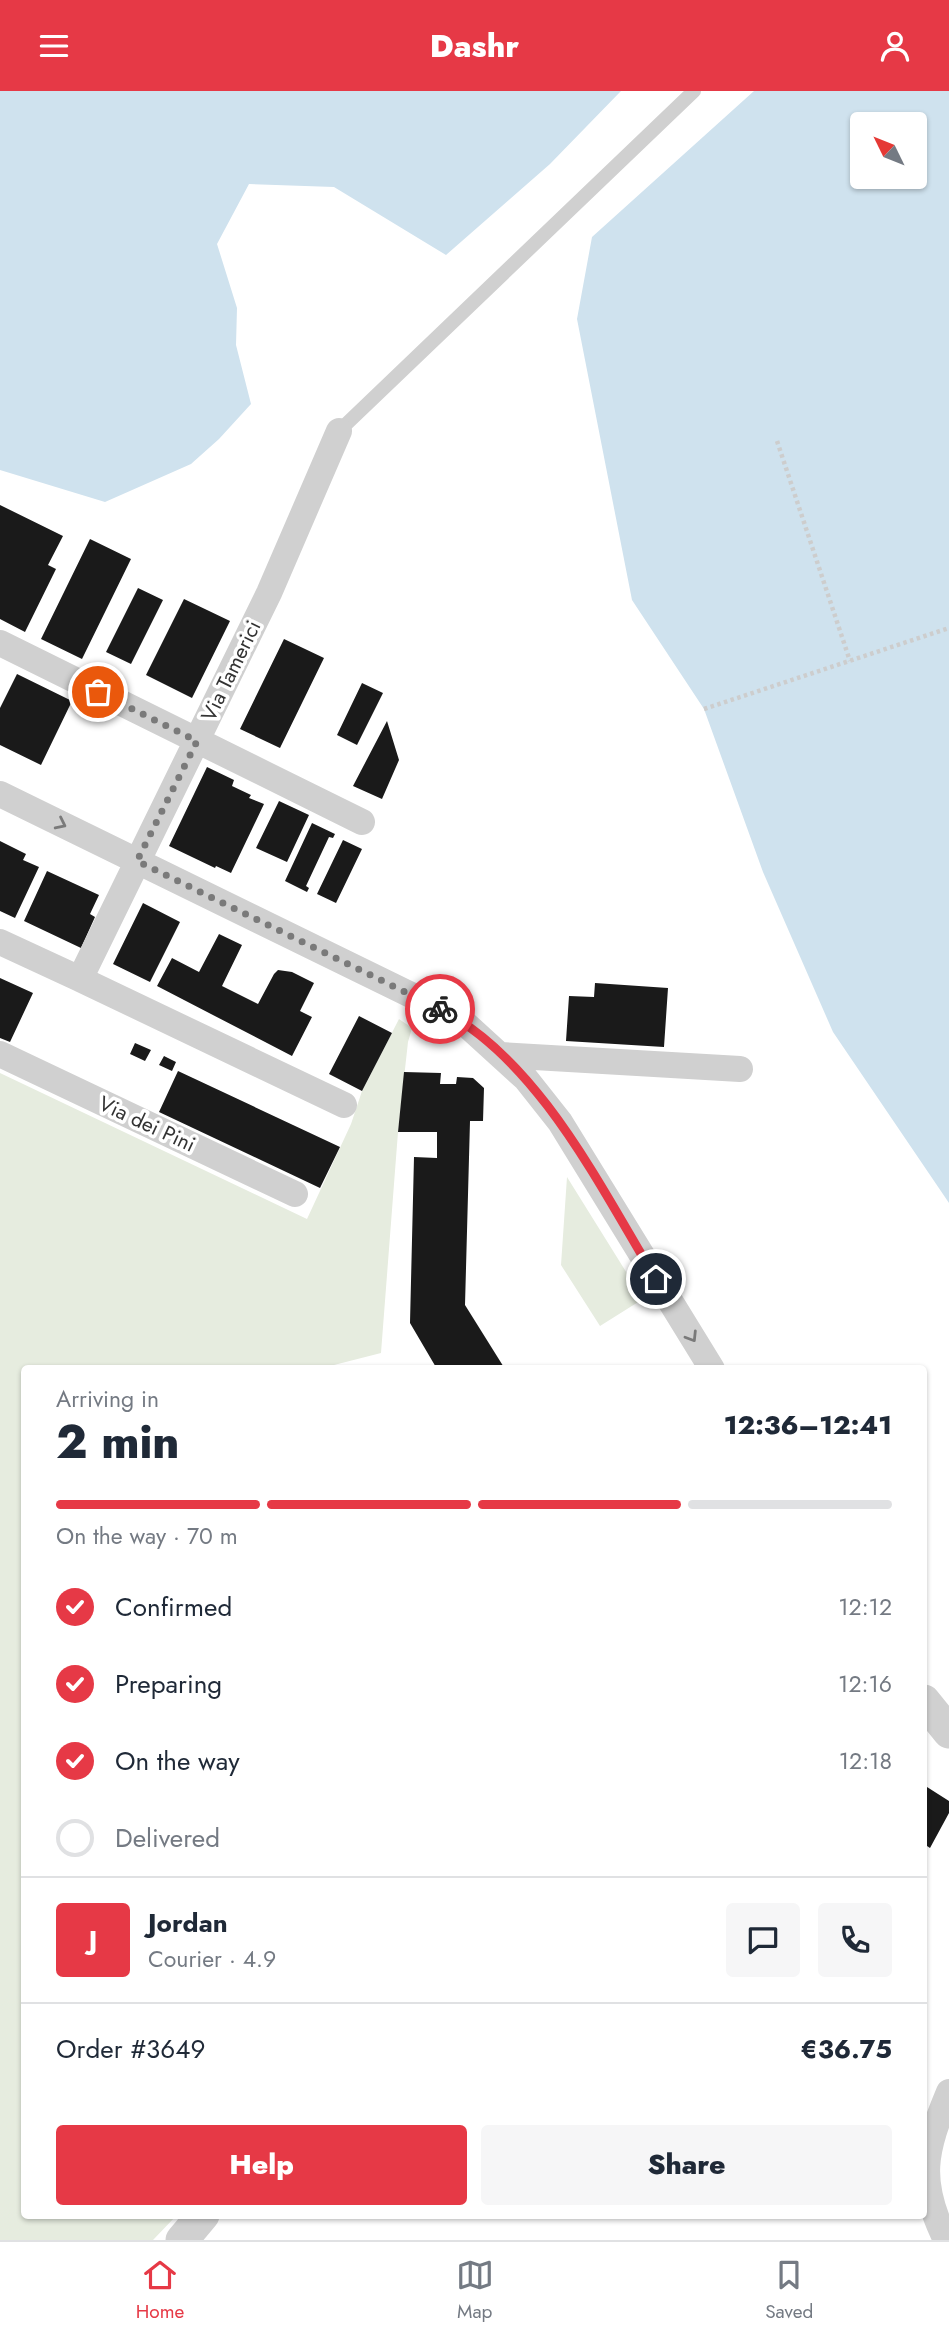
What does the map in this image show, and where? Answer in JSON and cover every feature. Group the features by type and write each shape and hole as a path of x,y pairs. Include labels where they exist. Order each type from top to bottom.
{"street":[{"name":"Via Tamerici","path":"80,979 269,593 339,431"},
{"path":"0,643 362,822"},
{"path":"0,794 460,1019 526,1079 560,1122 710,1365"},
{"path":"0,942 344,1105"},
{"name":"Via dei Pini","path":"0,1054 295,1194"},
{"path":"501,1055 740,1069"},
{"path":"927,1704 949,1732"},
{"path":"927,2161 937,2122 949,2092"},
{"path":"927,2180 933,2213 946,2240"},
{"path":"181,2240 199,2219"}],"lane":[{"path":"339,431 694,91"}],"path":[{"path":"777,441 850,661"},
{"path":"704,709 949,628"}],"shaded area":[{"path":"399,1019 412,1028 398,1132 381,1353 334,1365 21,1365 21,2219 173,2219 153,2240 0,2240 0,1073 307,1219 351,1124 362,1091"},
{"path":"567,1177 643,1299 600,1326 561,1265"}],"water":[{"path":"0,91 621,91 550,164 446,255 334,187 249,184 217,244 237,308 236,345 251,404 219,439 191,464 105,502 0,470"},
{"path":"754,91 949,91 949,1203 833,1032 763,872 704,709 632,600 577,319 592,237"}],"building":[{"path":"0,505 63,536 48,565 56,569 25,632 0,619"},
{"path":"90,539 131,559 82,659 41,639"},
{"path":"138,588 163,600 131,664 106,652"},
{"path":"184,599 230,621 192,698 146,675"},
{"path":"284,639 324,658 280,748 240,729"},
{"path":"17,674 72,701 41,765 0,745 0,708"},
{"path":"362,683 383,693 357,745 337,735"},
{"path":"387,721 399,760 382,799 353,786"},
{"path":"207,767 234,780 232,786 251,795 249,798 264,804 231,873 169,846"},
{"path":"279,801 309,815 287,862 256,848"},
{"path":"312,823 335,834 333,838 329,837 306,886 309,888 307,892 285,881"},
{"path":"343,840 362,849 336,903 317,894"},
{"path":"0,841 26,854 23,860 39,867 15,918 0,911"},
{"path":"47,871 99,895 90,914 95,917 81,948 24,921"},
{"path":"143,903 180,922 150,982 113,964"},
{"path":"219,934 242,945 222,986 258,1004 278,970 292,972 314,983 300,1011 312,1017 292,1056 157,986 172,958 199,972"},
{"path":"0,978 33,993 10,1042 0,1038"},
{"path":"595,983 668,988 664,1047 566,1041 569,996 594,997"},
{"path":"359,1016 392,1033 362,1091 329,1074"},
{"path":"135,1043 151,1050 145,1061 130,1054"},
{"path":"164,1056 176,1062 172,1071 159,1065"},
{"path":"178,1071 340,1147 320,1188 159,1112"},
{"path":"404,1072 441,1073 440,1084 456,1084 457,1077 473,1078 484,1088 483,1121 470,1121 465,1305 502,1365 435,1365 410,1323 414,1157 437,1158 437,1132 398,1132"},
{"path":"927,1787 949,1801 949,1813 930,1848 927,1846"}],"way so far":[{"path":"98,692 197,741 137,861 440,1009"}],"route":[{"path":"440,1009 460,1019 526,1079 560,1122 656,1279"}]}
